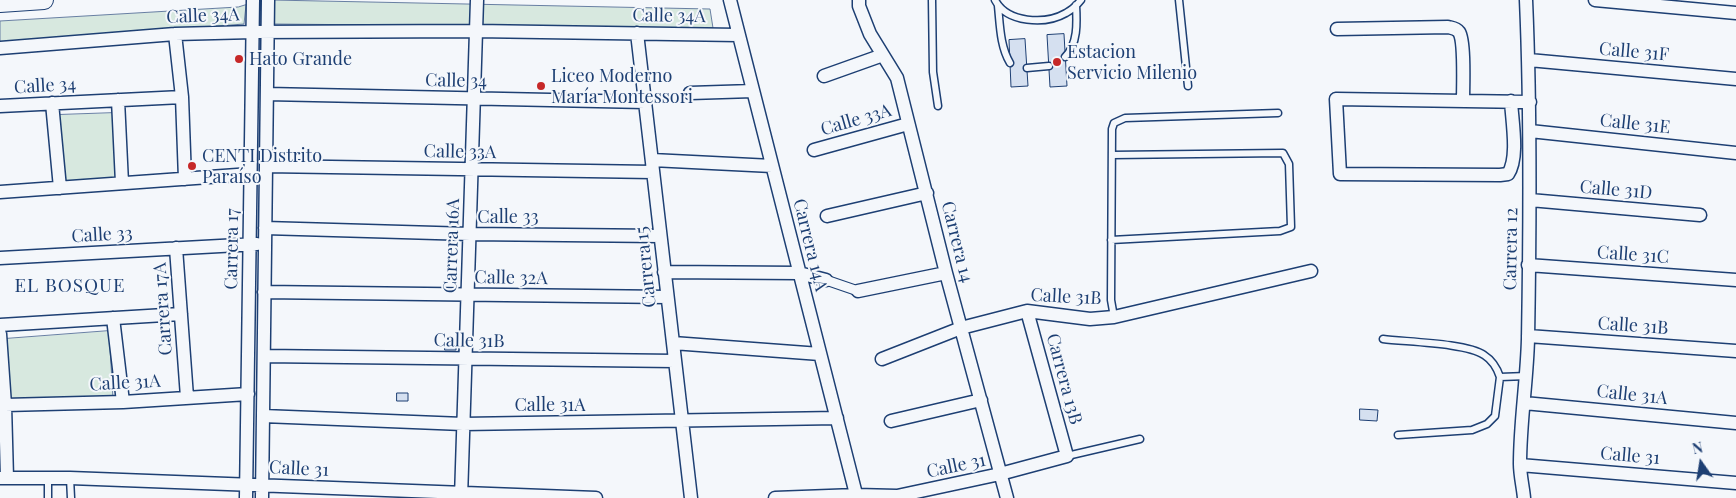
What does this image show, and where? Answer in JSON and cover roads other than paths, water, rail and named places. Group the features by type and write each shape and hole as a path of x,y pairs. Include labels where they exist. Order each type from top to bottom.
{"main road":[{"path":"0,3 44,0"}],"street":[{"name":"Carrera 17","path":"246,498 253,0"},
{"name":"Carrera 17","path":"262,492 268,0"},
{"name":"Carrera 16A","path":"461,496 477,0"},
{"name":"Carrera 14A","path":"730,0 857,497"},
{"name":"Carrera 14","path":"859,0 858,6 870,34 897,78 946,273 1007,498"},
{"name":"Carrera 12","path":"1524,498 1520,465 1527,376 1530,200 1530,102 1526,0"},
{"path":"1595,0 1670,3 1736,13"},
{"path":"1337,29 1448,27 1456,29 1460,34 1462,44 1463,101"},
{"name":"Calle 34A","path":"0,48 175,34 253,32 476,31 738,35"},
{"name":"Carrera 15","path":"637,33 690,498"},
{"path":"175,34 182,97 185,179"},
{"path":"824,76 883,55"},
{"name":"Calle 31F","path":"1528,60 1736,79"},
{"path":"690,93 753,91"},
{"name":"Calle 34","path":"267,94 645,102"},
{"name":"Calle 34","path":"0,106 182,97"},
{"path":"1512,102 1514,153 1512,168 1508,174 1340,174 1336,99 1530,102"},
{"path":"118,100 122,183"},
{"path":"52,103 60,188"},
{"name":"Calle 33A","path":"814,150 908,124"},
{"name":"Calle 31E","path":"1530,130 1736,153"},
{"name":"Calle 33A","path":"266,166 472,170 652,166 772,166"},
{"path":"0,192 251,174"},
{"path":"827,216 927,194"},
{"name":"Calle 31D","path":"1530,200 1700,215"},
{"name":"Calle 33","path":"265,228 470,234 660,236"},
{"name":"Calle 33","path":"0,258 265,244"},
{"name":"Carrera 17A","path":"176,248 187,397"},
{"name":"Calle 31C","path":"1528,265 1736,280"},
{"name":"Calle 31B","path":"882,359 961,328 1027,311 1090,319 1114,316 1311,271"},
{"path":"664,272 800,273 858,291 946,273"},
{"name":"Calle 32A","path":"264,292 668,298"},
{"name":"Carrera 13B","path":"1027,311 1067,456"},
{"path":"0,325 181,314"},
{"path":"113,318 123,402"},
{"path":"0,334 5,405 4,478"},
{"name":"Calle 31B","path":"1528,336 1736,351"},
{"path":"673,343 820,354"},
{"name":"Calle 31B","path":"264,356 675,361"},
{"name":"Calle 31A","path":"5,405 123,402 248,394"},
{"path":"891,421 981,400"},
{"name":"Calle 31A","path":"1524,402 1736,423"},
{"name":"Calle 31A","path":"263,416 463,424 682,422 837,418"},
{"name":"Calle 31","path":"776,498 897,496 1000,474 1067,456"},
{"name":"Calle 31","path":"1520,465 1736,483"},
{"name":"Calle 31","path":"4,478 70,478 246,484 262,492 596,498"}],"lane":[{"path":"932,0 933,72 938,106"},
{"path":"1179,0 1188,86"},
{"path":"997,3 1008,14 1035,20 1051,18 1066,13 1078,3"},
{"path":"997,3 1002,42 1010,63"},
{"path":"1065,57 1071,52 1074,43 1078,3"},
{"path":"1027,68 1049,66"},
{"path":"1114,316 1111,300 1111,240 1112,129 1114,122 1118,119 1278,113"},
{"path":"1111,240 1280,231 1291,227 1289,164 1283,153 1112,155"},
{"path":"1383,339 1464,348 1484,354 1497,368 1500,377 1495,416 1487,424 1472,430 1398,435"},
{"path":"1500,377 1527,376"},
{"name":"Calle 31","path":"1067,456 1140,439"},
{"path":"48,478 48,498"},
{"path":"70,478 71,498"}],"place":[{"name":"Hato Grande","path":"239,59"},
{"name":"Estacion Servicio Milenio","path":"1057,62"},
{"name":"Liceo Moderno María Montessori","path":"541,86"},
{"name":"CENTI Distrito Paraíso","path":"192,166"}],"district":[{"name":"EL BOSQUE","path":"70,286"}]}
